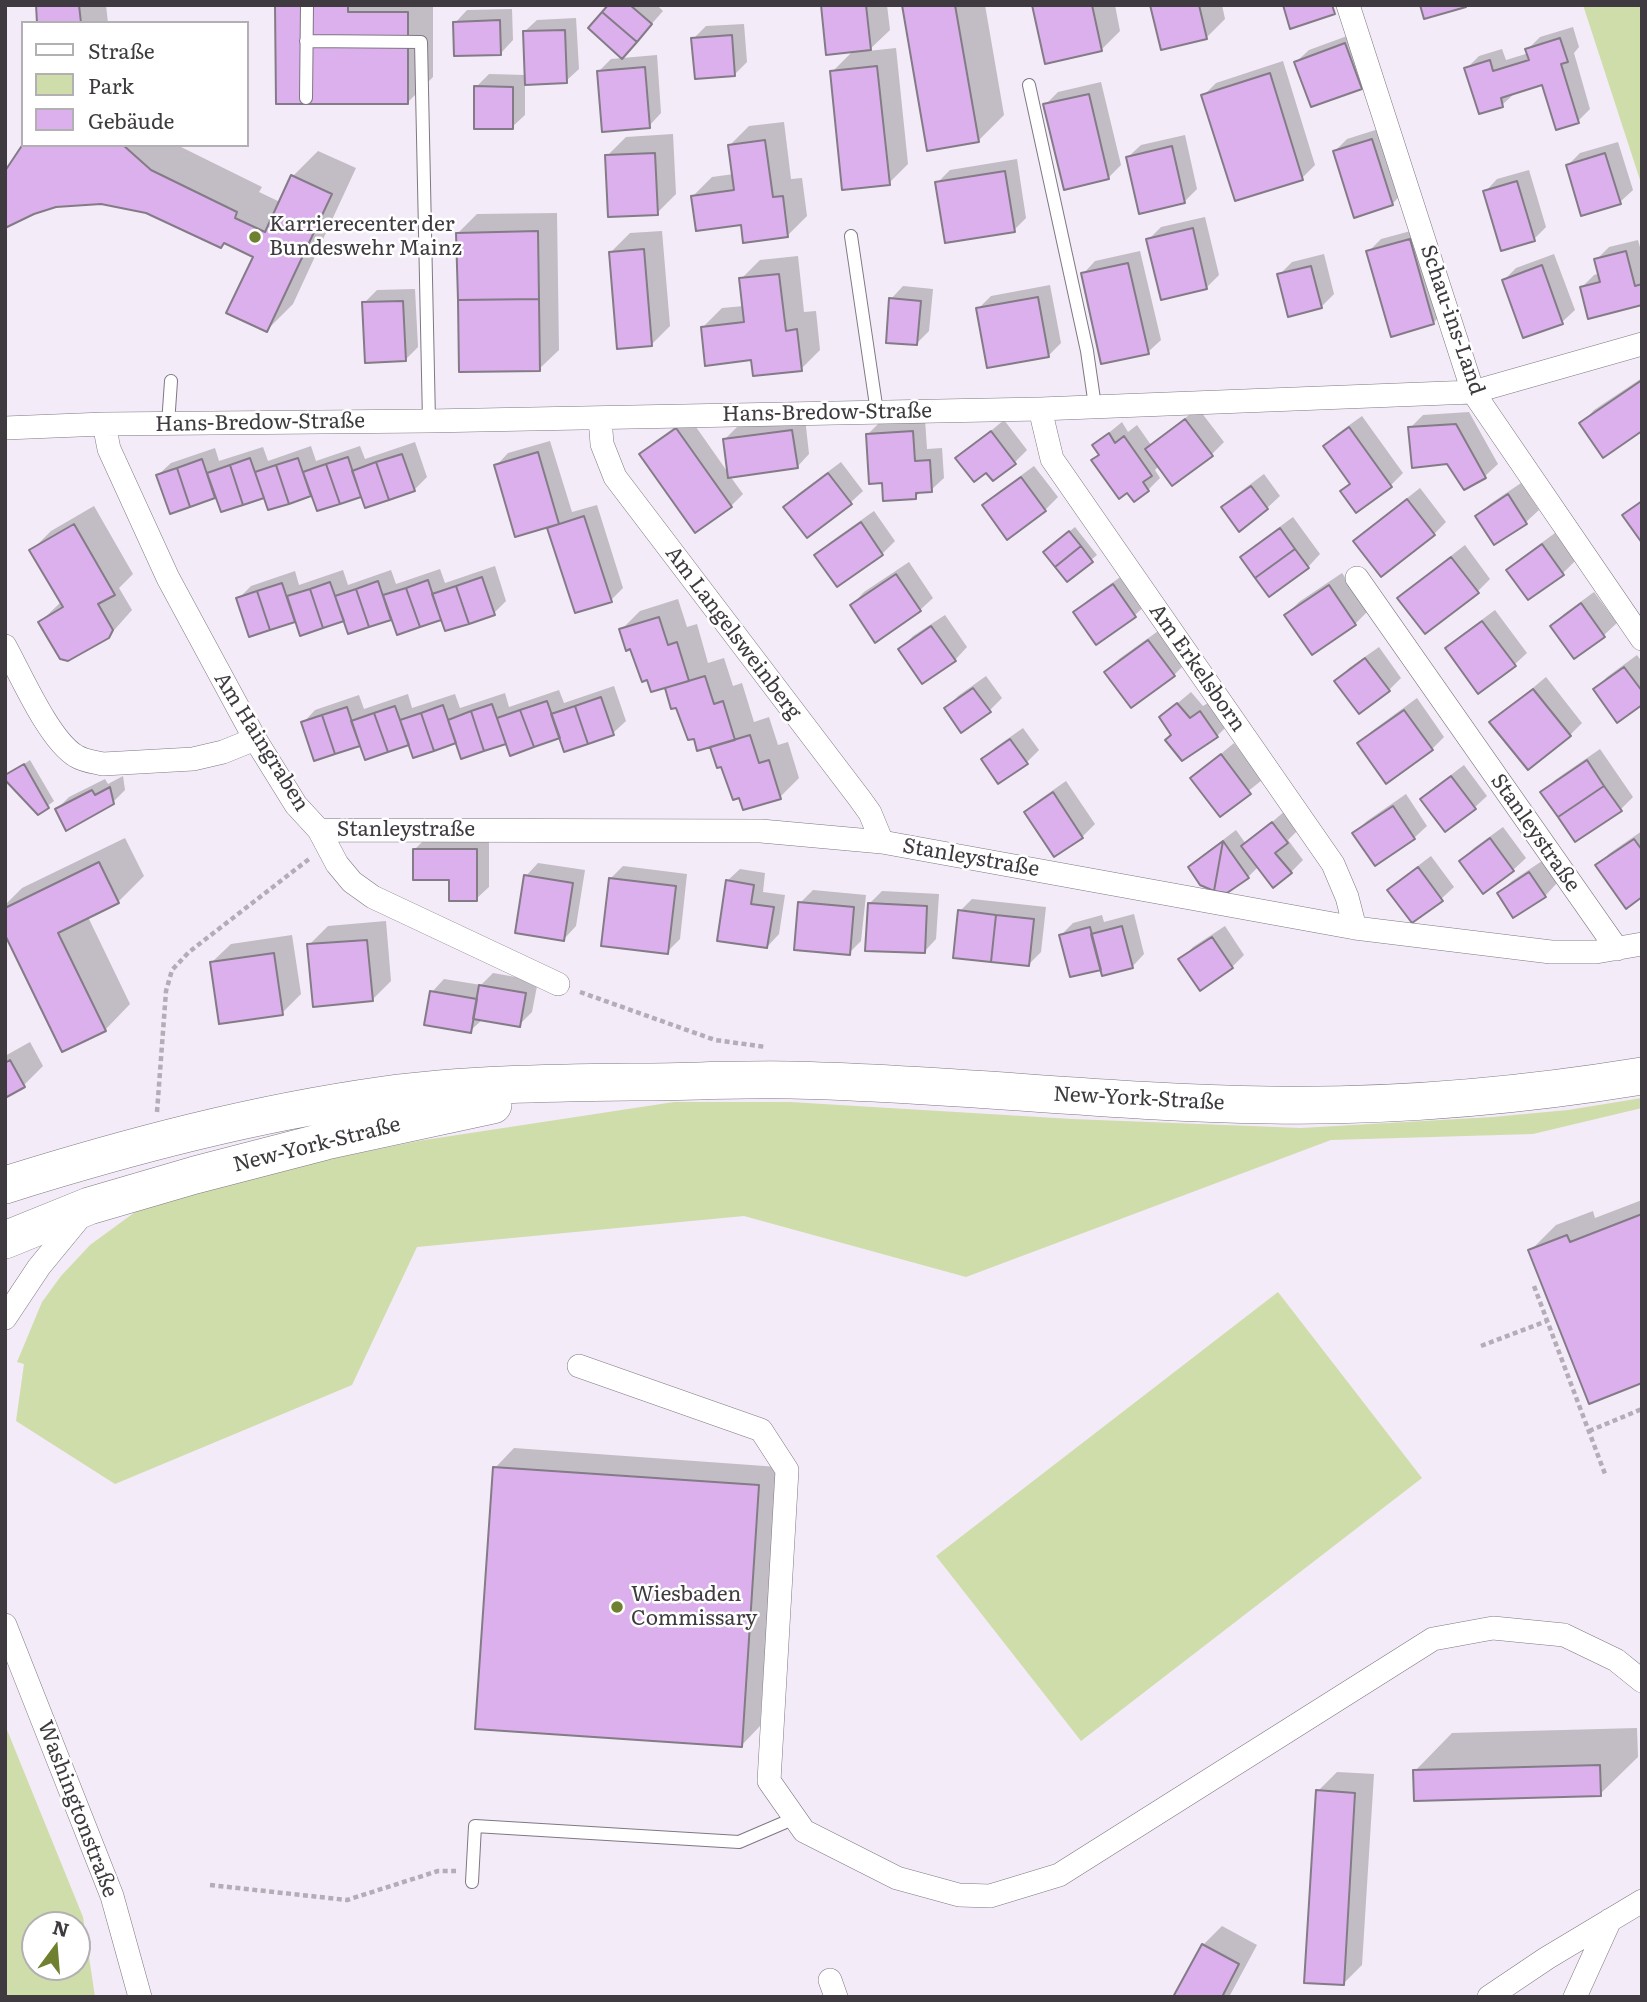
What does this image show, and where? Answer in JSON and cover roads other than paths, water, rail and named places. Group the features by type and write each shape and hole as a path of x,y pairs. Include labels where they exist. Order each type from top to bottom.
{"main road":[{"name":"New-York-Straße","path":"5,1185 150,1142 307,1107 388,1094 470,1086 553,1082 794,1080 1124,1099 1283,1105 1455,1100 1642,1076"},
{"name":"New-York-Straße","path":"5,1240 89,1206 339,1138 480,1107 636,1082"}],"street":[{"name":"Schau-ins-Land","path":"1348,5 1473,392 1642,639"},
{"name":"Hans-Bredow-Straße","path":"5,428 104,424 429,421 1040,409 1473,392 1642,344"},
{"name":"Am Erkelsborn","path":"1040,409 1044,435 1052,459 1333,864 1347,897 1355,928"},
{"name":"Am Langelsweinberg","path":"600,418 601,444 615,477 860,799 870,813 883,842"},
{"name":"Am Haingraben","path":"104,424 109,449 168,578 255,739 296,804 323,838 337,864 352,881 373,897 558,984"},
{"name":"Stanleystraße","path":"1357,578 1617,949"},
{"path":"6,650 57,739 76,757 103,764 193,759 223,752 255,739"},
{"name":"Stanleystraße","path":"323,838 761,831 883,842 1355,928 1551,952 1596,952 1642,944"},
{"path":"5,1318 39,1267 89,1206"},
{"path":"579,1366 761,1430 787,1470 769,1781 804,1831 897,1878 959,1895 990,1896 1059,1875 1433,1639 1493,1628 1564,1635 1616,1660 1642,1681"},
{"name":"Washingtonstraße","path":"5,1625 112,1895 140,1997"},
{"path":"1489,1997 1642,1900"},
{"path":"1575,1997 1610,1920"}],"lane":[{"path":"306,98 307,5"},
{"path":"306,41 421,42 429,421"},
{"path":"1029,85 1087,351 1096,406"},
{"path":"851,236 877,412"},
{"path":"168,424 171,381"},
{"path":"472,1882 475,1826 739,1842 794,1818"}],"place":[{"name":"Karrierecenter der Bundeswehr Mainz","path":"255,237"},
{"name":"Wiesbaden Commissary","path":"617,1607"}]}
